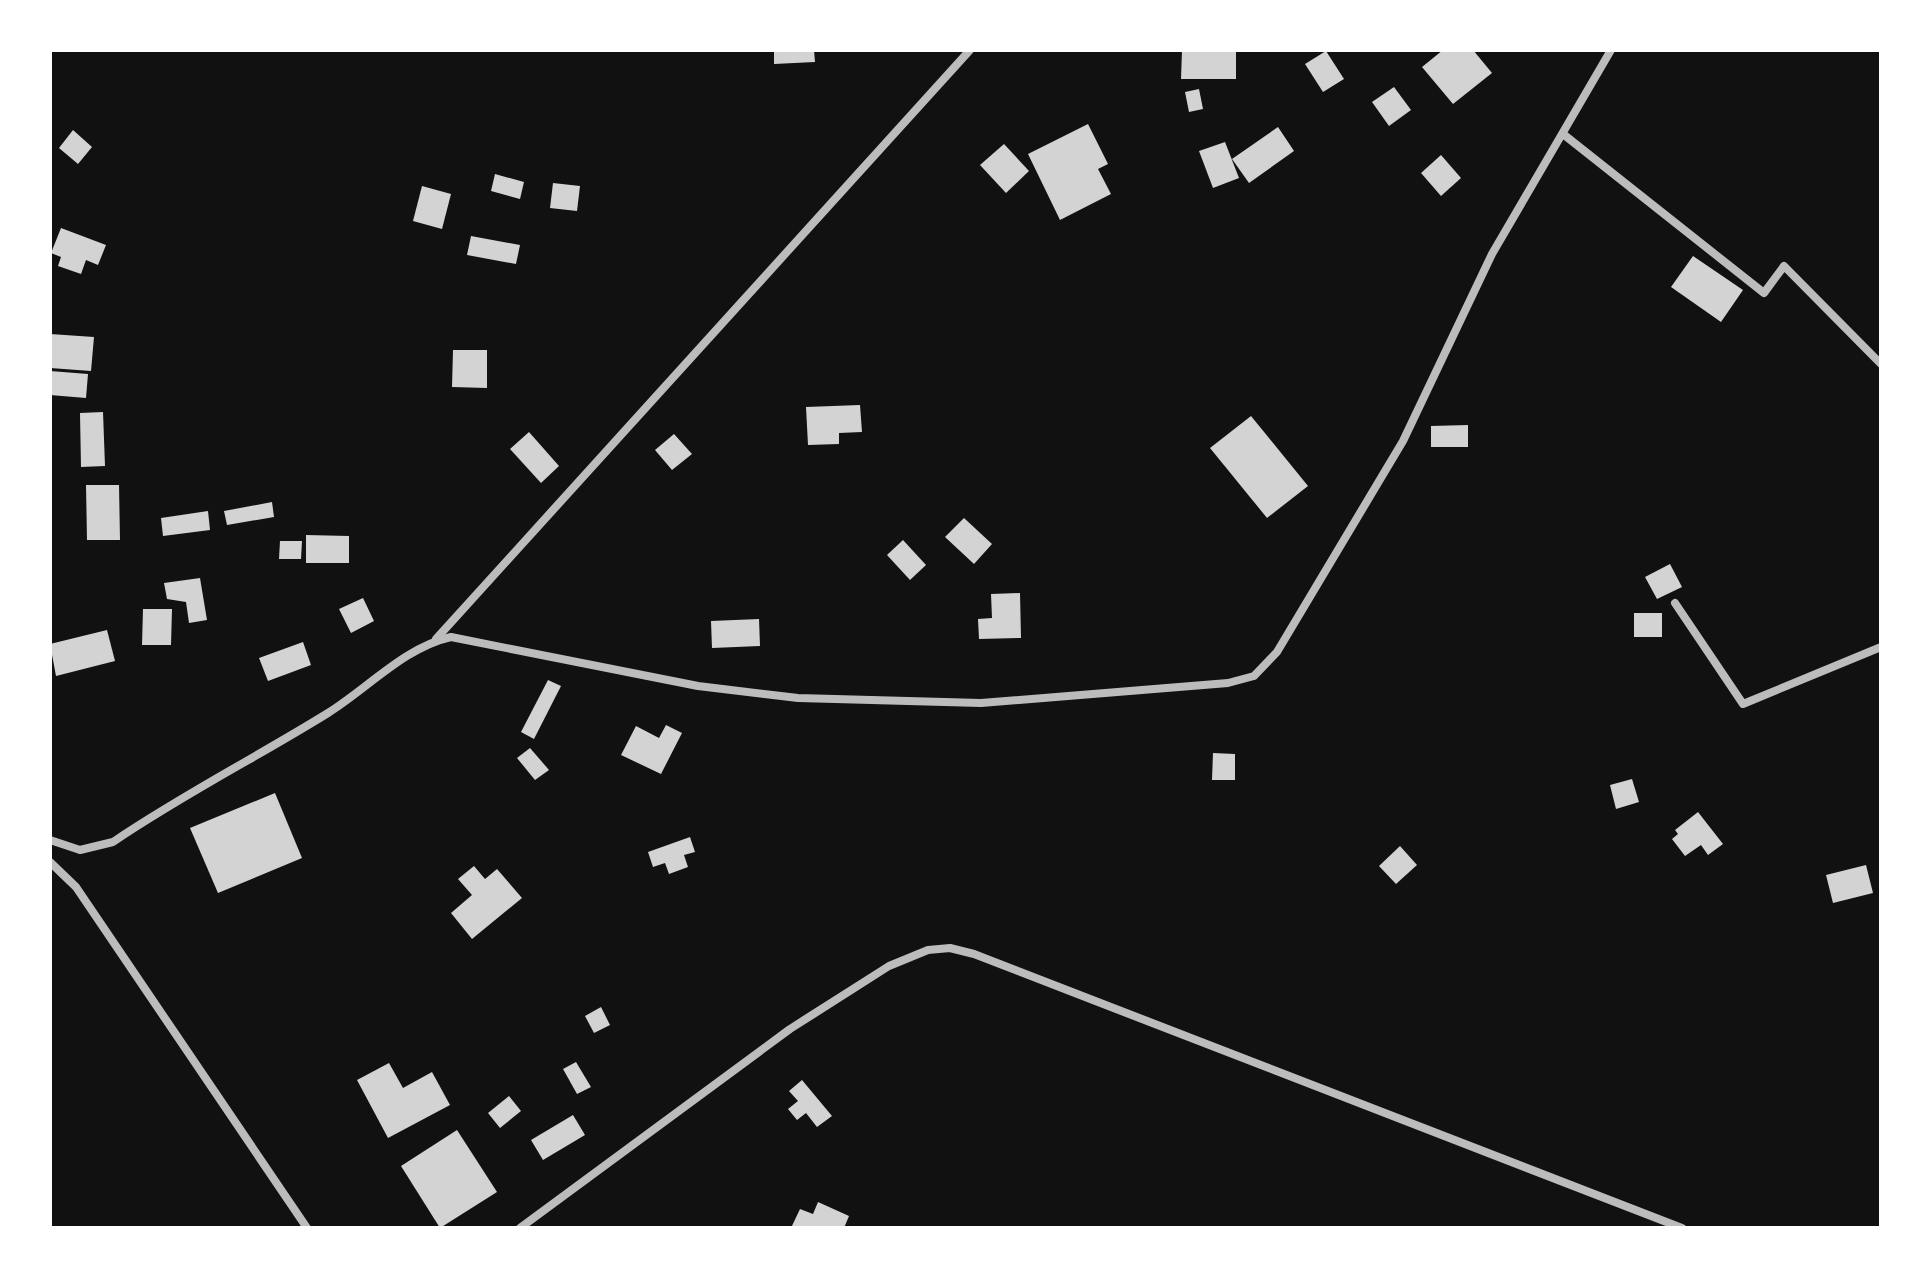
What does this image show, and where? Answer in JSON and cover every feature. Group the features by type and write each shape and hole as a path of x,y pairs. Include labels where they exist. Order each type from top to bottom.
{"street":[{"path":"50,840 80,850 113,842 331,711 434,641 970,50"},
{"path":"434,641 467,639 698,686 798,698 981,703 1228,683 1254,676 1277,652 1403,441 1492,254 1611,50"},
{"path":"1563,134 1764,293 1784,266 1881,364"},
{"path":"1675,603 1743,704 1881,647"},
{"path":"50,862 76,887 307,1228"},
{"path":"520,1228 790,1029 910,954 950,948 974,954 1267,1065 1682,1228"}],"building":[{"path":"774,50 814,50 815,62 774,64"},
{"path":"1182,50 1236,50 1236,79 1181,79"},
{"path":"1443,50 1473,50 1492,73 1453,104 1422,67"},
{"path":"1326,51 1344,79 1323,92 1305,64"},
{"path":"1394,87 1411,110 1389,126 1372,102"},
{"path":"1199,89 1203,109 1189,112 1185,92"},
{"path":"1088,124 1108,164 1098,169 1111,194 1060,220 1028,154"},
{"path":"1278,127 1294,151 1249,183 1232,159"},
{"path":"73,130 92,147 78,164 59,148"},
{"path":"1225,142 1239,178 1213,188 1199,151"},
{"path":"1004,144 1029,171 1006,193 980,165"},
{"path":"1441,155 1461,178 1441,196 1421,173"},
{"path":"495,174 524,182 520,199 491,191"},
{"path":"553,183 580,186 577,211 550,208"},
{"path":"422,186 451,194 442,229 413,221"},
{"path":"61,228 106,245 98,265 86,260 81,274 58,266 61,257 51,253"},
{"path":"471,236 520,245 516,264 467,255"},
{"path":"1693,256 1743,290 1721,322 1671,287"},
{"path":"50,334 94,337 91,371 50,368"},
{"path":"453,350 487,350 487,388 452,387"},
{"path":"50,371 88,374 86,398 50,395"},
{"path":"860,405 862,432 839,433 839,444 808,445 806,407"},
{"path":"103,412 105,466 81,467 80,413"},
{"path":"1251,416 1308,486 1267,518 1210,448"},
{"path":"1468,425 1468,447 1431,447 1431,426"},
{"path":"529,432 559,466 541,483 510,449"},
{"path":"674,434 692,454 672,470 655,450"},
{"path":"86,485 119,485 120,540 87,540"},
{"path":"272,502 274,517 227,525 224,511"},
{"path":"208,511 210,530 163,536 161,518"},
{"path":"964,518 992,544 974,564 945,537"},
{"path":"306,535 349,536 349,563 306,563"},
{"path":"903,540 926,565 910,580 887,555"},
{"path":"280,541 302,541 301,559 279,559"},
{"path":"1670,564 1682,587 1657,599 1645,577"},
{"path":"200,578 207,620 189,623 186,602 167,599 164,583"},
{"path":"1020,593 1021,638 979,639 978,619 992,618 991,594"},
{"path":"363,598 374,621 351,633 339,609"},
{"path":"143,609 172,609 171,645 142,645"},
{"path":"1634,613 1662,613 1662,637 1634,637"},
{"path":"759,619 760,646 712,648 711,621"},
{"path":"107,630 115,661 56,676 50,644"},
{"path":"303,642 311,665 268,681 259,658"},
{"path":"548,680 561,686 534,739 521,732"},
{"path":"666,725 682,733 661,774 621,755 636,726 659,738"},
{"path":"530,748 549,770 535,780 517,758"},
{"path":"1213,753 1235,754 1235,780 1212,780"},
{"path":"1632,779 1639,802 1616,809 1610,785"},
{"path":"275,793 302,858 218,893 190,828"},
{"path":"1698,812 1723,844 1708,855 1701,845 1685,856 1672,839 1678,834 1675,830"},
{"path":"690,837 695,852 684,855 688,867 669,874 665,863 653,867 648,852"},
{"path":"1400,846 1417,865 1396,884 1379,866"},
{"path":"1866,865 1873,893 1833,903 1826,875"},
{"path":"474,866 485,879 497,869 522,898 472,939 451,913 472,895 458,879"},
{"path":"601,1007 610,1025 594,1033 585,1016"},
{"path":"576,1062 591,1087 577,1094 563,1069"},
{"path":"389,1063 403,1088 432,1072 450,1105 388,1138 357,1080"},
{"path":"802,1080 832,1116 817,1127 806,1113 797,1120 788,1109 798,1101 789,1091"},
{"path":"509,1096 521,1111 500,1128 488,1113"},
{"path":"573,1115 585,1135 543,1160 531,1140"},
{"path":"457,1130 497,1192 440,1228 401,1166"},
{"path":"818,1202 849,1216 844,1228 791,1228 800,1209 813,1214"}]}
